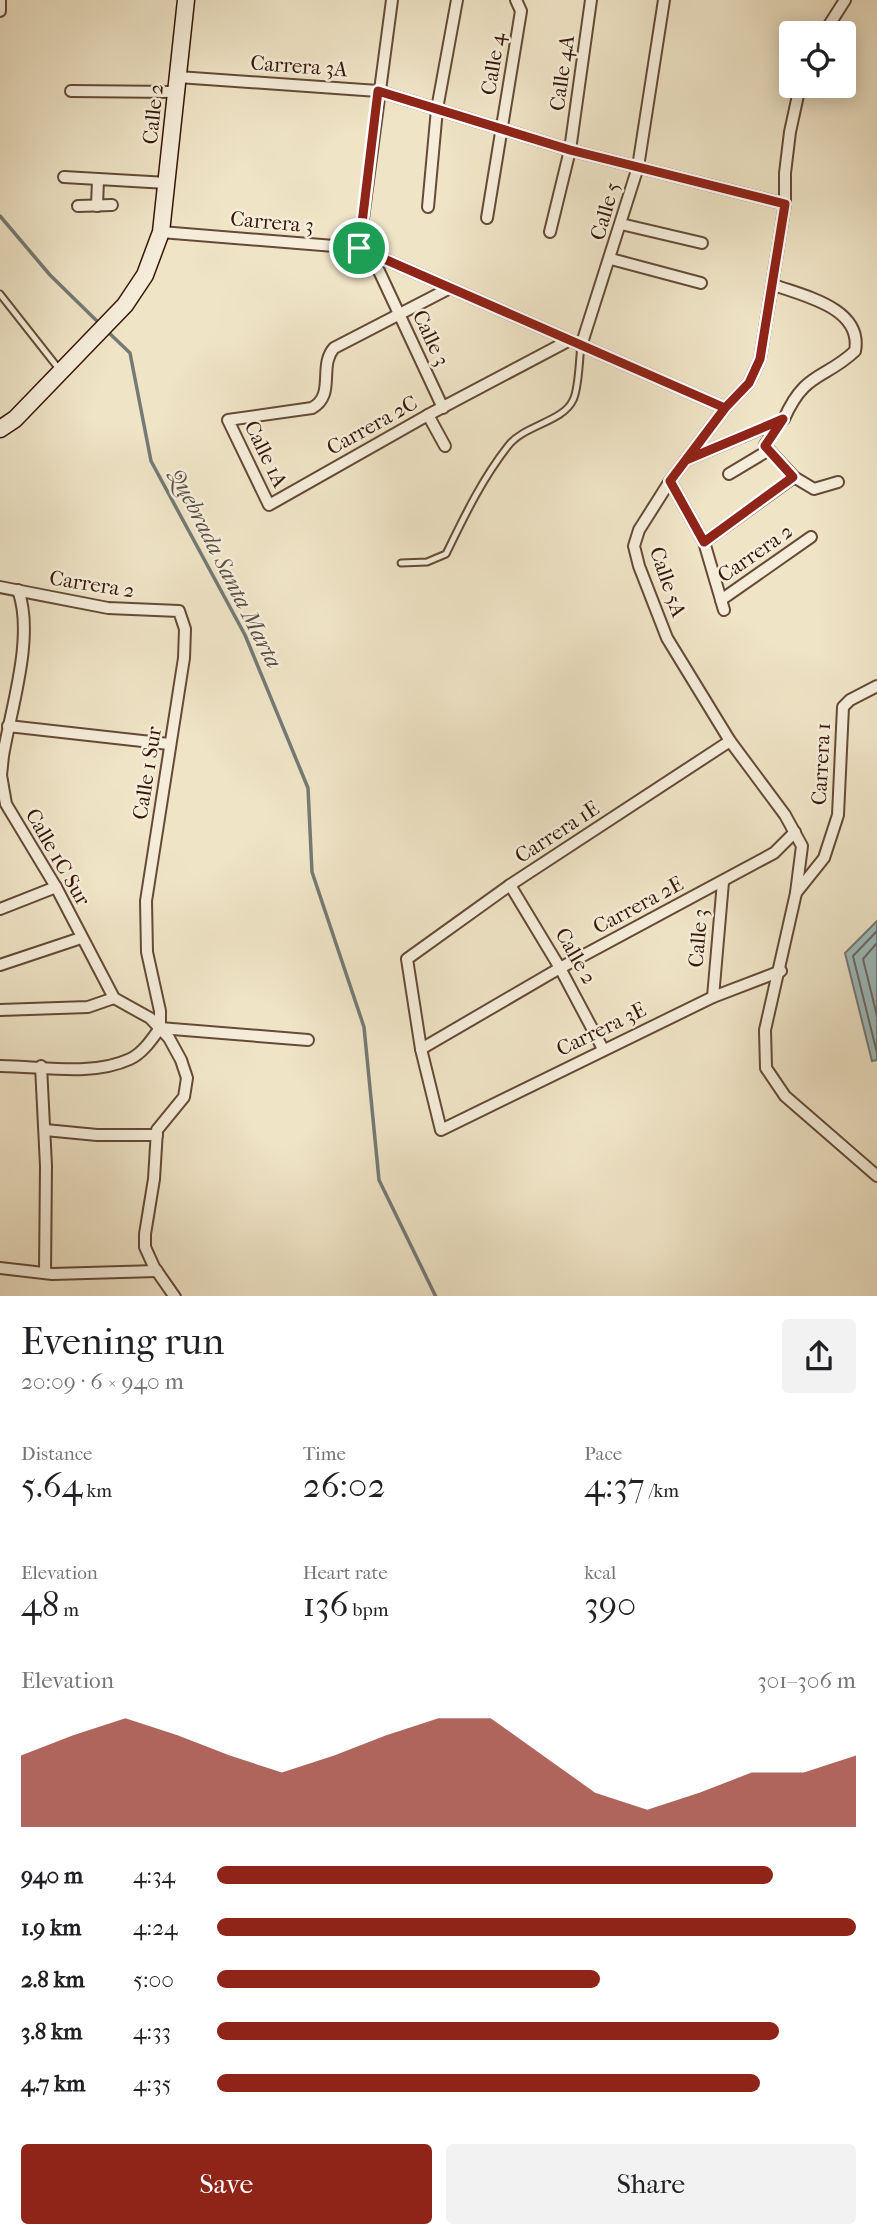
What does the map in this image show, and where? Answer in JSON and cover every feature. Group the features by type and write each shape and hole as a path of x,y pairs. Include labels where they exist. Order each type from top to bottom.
{"main road":[{"name":"Calle 2","path":"0,429 15,419 125,305 145,275 161,232 186,0"}],"street":[{"path":"0,0 0,11"},
{"path":"359,248 392,0"},
{"path":"428,208 437,109 457,0"},
{"name":"Calle 4","path":"487,218 521,11 516,0"},
{"name":"Calle 4A","path":"550,232 570,150 591,0"},
{"name":"Calle 5","path":"581,346 611,259 638,167 663,0"},
{"path":"832,21 845,0"},
{"name":"Carrera 3A","path":"71,91 177,85 378,91 570,150 785,204"},
{"path":"785,204 785,173 797,98"},
{"path":"64,177 167,183"},
{"path":"97,206 98,179"},
{"name":"Calle 5A","path":"785,204 760,359 749,383 725,408 670,481 639,530 634,546 667,638 730,741 795,832 802,846 781,971 765,1030 766,1068 785,1096 877,1176"},
{"path":"78,206 112,205"},
{"path":"621,224 702,243"},
{"name":"Carrera 3","path":"161,232 359,248 725,408"},
{"name":"Calle 3","path":"359,248 379,271 443,408"},
{"path":"611,259 701,283"},
{"path":"774,285 828,305 839,313 854,331 857,342 855,351 807,383 792,400 765,446 793,477 814,489 838,482"},
{"path":"399,315 450,288"},
{"name":"Calle 1A","path":"269,505 228,420 312,408 319,404 325,396 329,354 334,348 399,315"},
{"name":"Carrera 2C","path":"269,505 428,415 569,341"},
{"path":"428,415 445,446"},
{"path":"686,460 783,419"},
{"path":"729,474 769,450"},
{"path":"670,481 704,542 793,477"},
{"name":"Carrera 2","path":"704,542 722,605 811,537"},
{"name":"Carrera 2","path":"0,587 108,608 179,611"},
{"name":"Calle 1C Sur","path":"18,590 24,607 23,634 1,764 6,804 56,887 114,998"},
{"name":"Calle 1 Sur","path":"160,1028 160,1011 146,941 146,901 184,658 185,629 179,611"},
{"name":"Carrera 1","path":"796,893 824,858 838,815 843,707 850,700 877,686"},
{"path":"8,726 169,744"},
{"name":"Carrera 1E","path":"421,1049 407,959 510,886 730,741"},
{"name":"Carrera 2E","path":"421,1049 560,968 774,853 795,832"},
{"name":"Calle 3","path":"713,997 723,882"},
{"name":"Calle 2","path":"510,886 560,968 603,1049"},
{"path":"0,909 56,887"},
{"path":"0,965 81,938"},
{"name":"Carrera 3E","path":"421,1049 442,1130 713,997 781,971"},
{"path":"0,1010 88,1007 114,998 150,1018 160,1028 181,1060 187,1077 184,1097 164,1118 157,1135 154,1179 145,1234 145,1247 174,1296"},
{"path":"160,1028 308,1040"},
{"path":"0,1066 98,1068 131,1059 143,1050 160,1028"},
{"path":"41,1066 45,1130 45,1273"},
{"path":"45,1130 97,1135 157,1135"},
{"path":"0,1268 45,1273 157,1271"}],"lane":[{"path":"0,294 61,372"},
{"path":"401,563 427,562 446,554 471,502 509,444 523,432 564,412 574,400 581,346"}],"water":[{"path":"877,921 877,1060 872,1061 845,953"}],"waterway":[{"name":"Quebrada Santa Marta","path":"0,216 50,275 101,325"},
{"name":"Quebrada Santa Marta","path":"106,330 130,353 151,461 245,635 308,788 312,872 364,1027 379,1180 436,1296"}],"route":[{"path":"359,248 378,91 570,150 785,204 760,359 749,383 725,408 670,481 704,542 793,477 765,446 783,419 686,460 725,408 359,248"}]}
